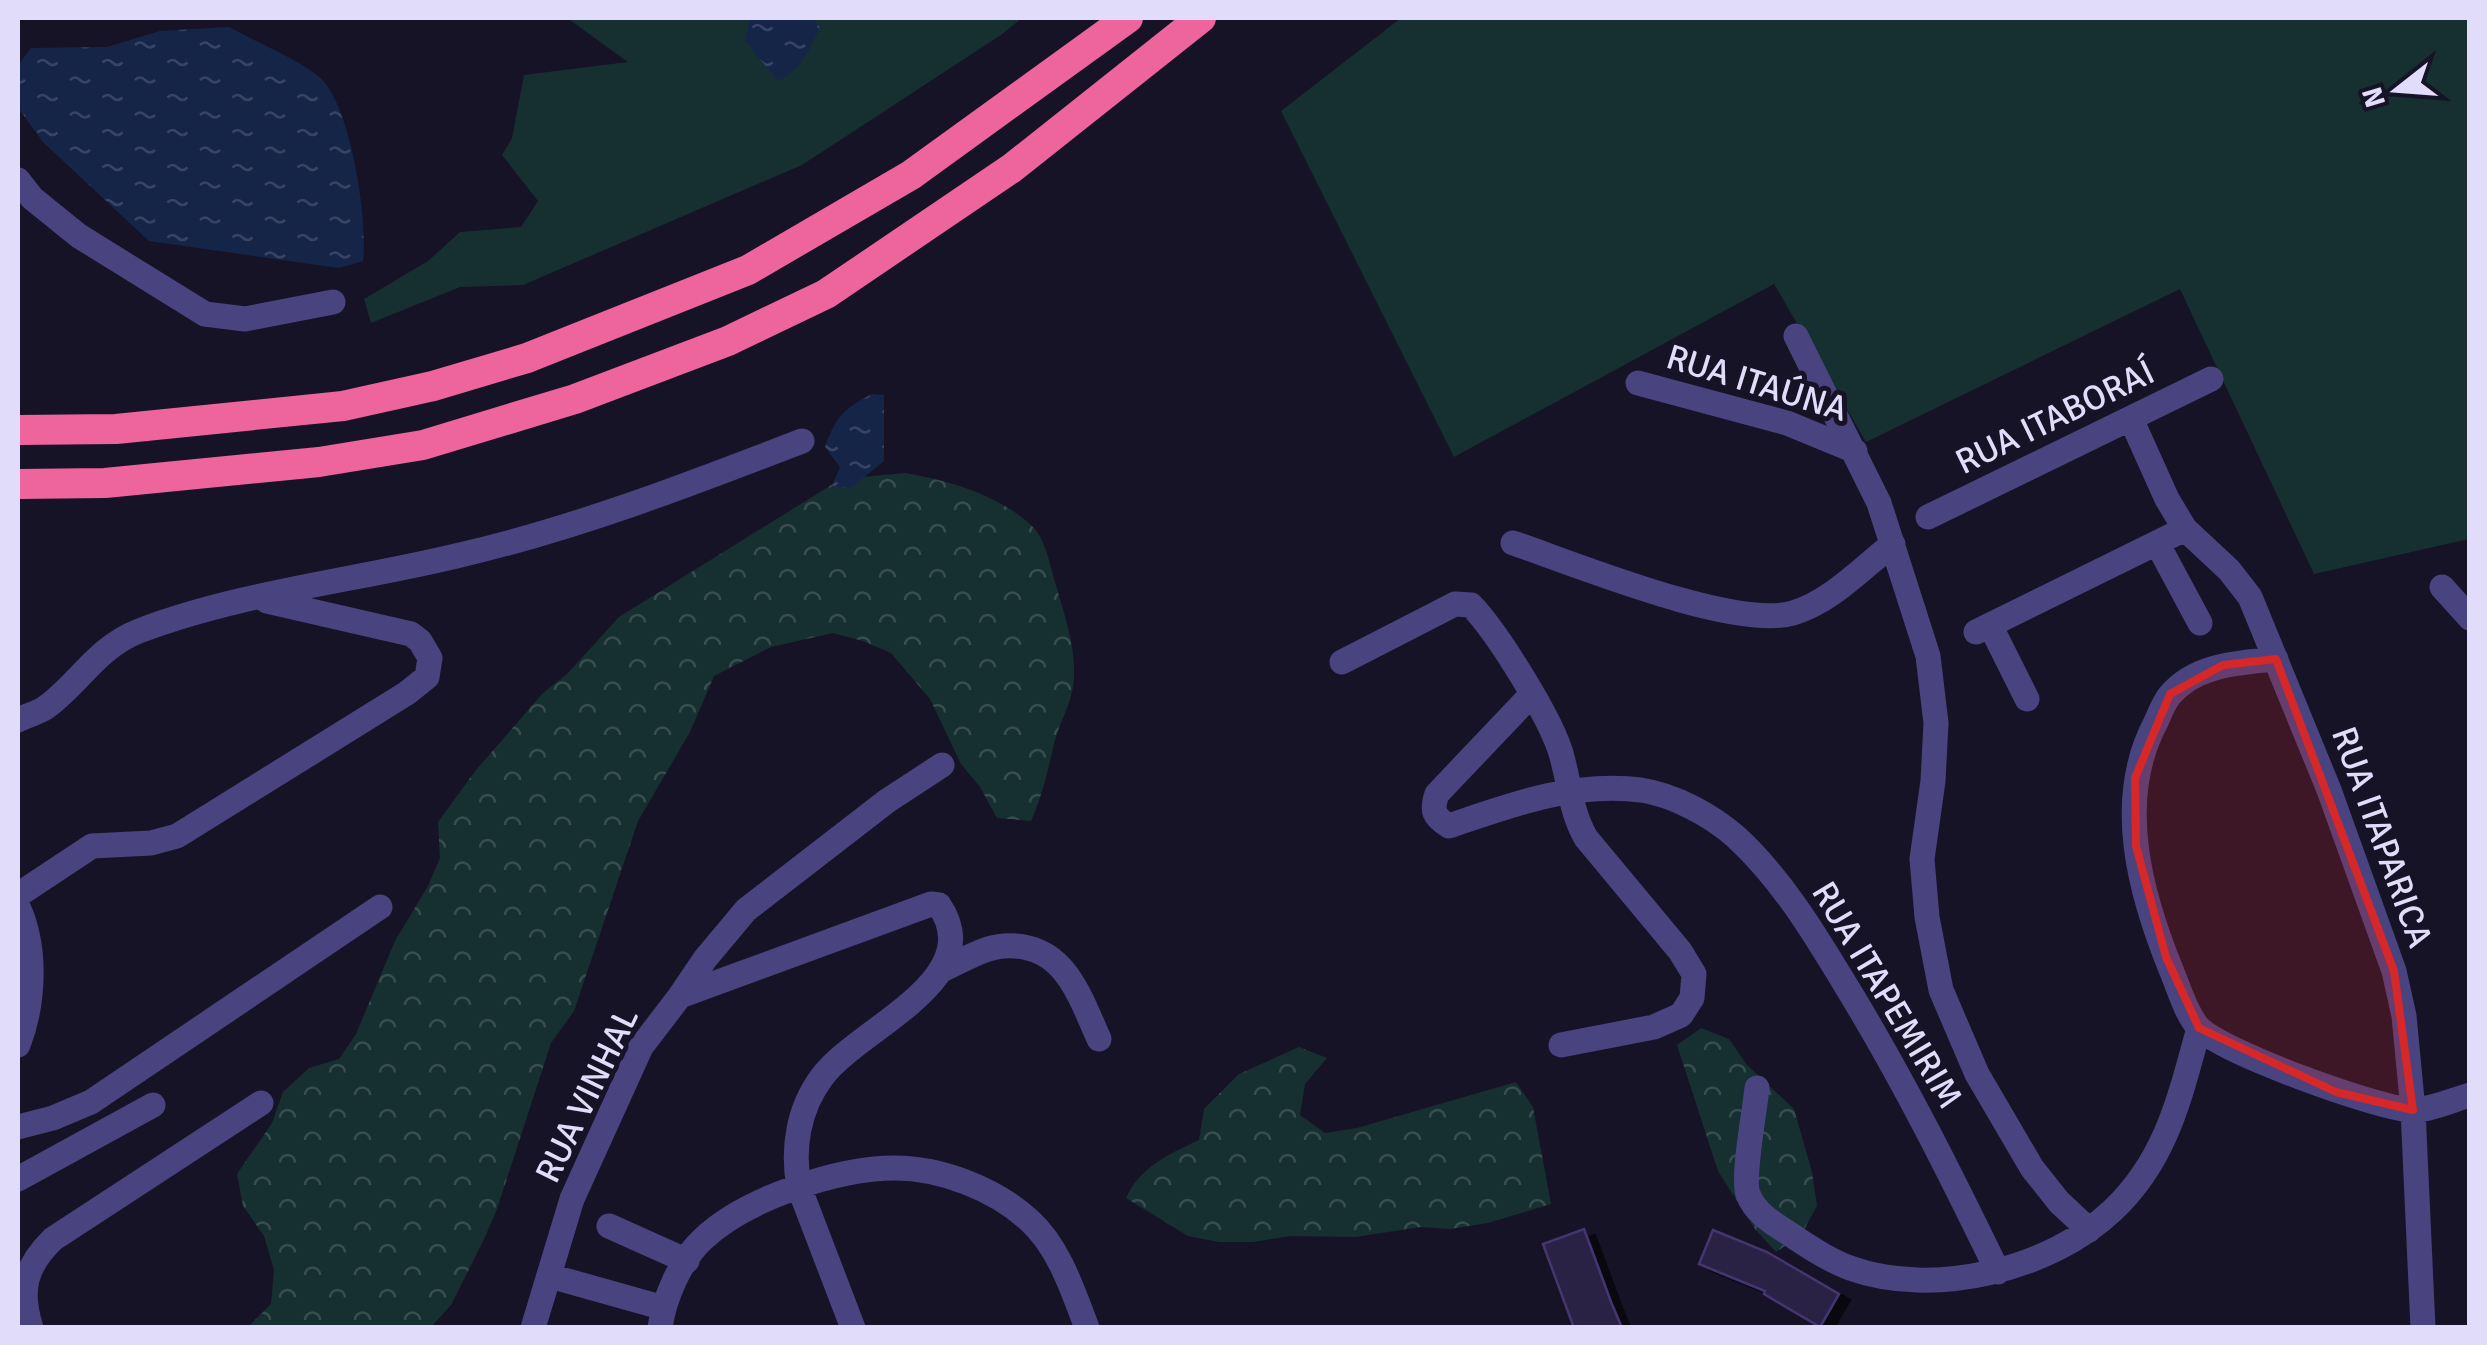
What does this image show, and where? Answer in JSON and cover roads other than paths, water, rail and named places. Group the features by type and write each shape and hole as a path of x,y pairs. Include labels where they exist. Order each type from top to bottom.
{"highway":[{"path":"18,430 116,428 343,406 433,386 527,358 748,270 911,175 1128,18"},
{"path":"18,484 144,479 319,462 423,444 575,399 728,341 826,294 1012,168 1201,18"}],"street":[{"path":"18,180 32,198 79,236 205,314 245,319 333,302"},
{"path":"1796,336 1855,451 1894,544 1928,656 1936,723 1922,860 1927,918 1941,990 1977,1074 2032,1168 2058,1202 2088,1230"},
{"name":"RUA ITABORAÍ","path":"1928,516 2212,379"},
{"name":"RUA ITAÚNA","path":"1638,383 1787,423 1855,451"},
{"name":"RUA ITAPARICA","path":"2131,419 2167,499 2186,529 2229,570 2250,597 2329,790 2394,971 2404,1016 2413,1110 2423,1328"},
{"path":"18,720 45,708 94,659 134,632 220,605 458,556 544,534 692,484 802,441"},
{"path":"2028,700 1984,628 2186,529"},
{"path":"2157,543 2200,623"},
{"path":"1513,544 1692,604 1758,617 1792,614 1821,600 1894,544"},
{"path":"2442,586 2470,618"},
{"path":"18,895 92,846 151,843 177,836 407,693 427,676 430,658 420,641 410,634 258,599"},
{"path":"1342,662 1455,604 1471,605 1490,625 1556,739 1575,819 1586,838 1680,951 1694,974 1692,998 1681,1016 1627,1034 1561,1045"},
{"path":"2276,659 2223,665 2196,674 2170,694 2149,734 2135,778 2136,846 2144,890 2166,957 2199,1028 2226,1044 2336,1092 2413,1110 2470,1095"},
{"name":"RUA ITAPEMIRIM","path":"1531,696 1436,794 1432,808 1436,818 1449,826 1528,798 1568,789 1642,790 1703,812 1736,837 1785,892 1872,1028 1941,1154 1998,1272"},
{"path":"680,996 746,910 887,801 942,766"},
{"name":"RUA VINHAL","path":"533,1328 572,1199 641,1046 680,996 931,904 939,905 944,912 952,950 944,969"},
{"path":"18,907 25,924 30,972 29,1018 18,1045"},
{"path":"18,1126 53,1118 91,1102 380,907"},
{"path":"853,1328 795,1164 797,1137 807,1104 822,1078 944,969 1004,946 1037,951 1060,962 1100,1039"},
{"path":"1757,1088 1746,1191 1758,1212 1820,1255 1852,1270 1922,1280 1958,1278 1998,1272 2044,1254 2088,1230 2114,1209 2161,1149 2199,1028"},
{"path":"31,1328 23,1303 26,1283 35,1257 53,1238 261,1103"},
{"path":"18,1178 153,1105"},
{"path":"550,1276 662,1318 687,1261 701,1240 736,1214 800,1187 845,1174 896,1168 950,1177 994,1195 1031,1221 1066,1272 1087,1328"},
{"path":"609,1226 687,1261"}],"water":[{"path":"750,18 812,18 820,27 799,65 778,81 745,41"},
{"path":"229,27 308,69 330,90 355,163 363,219 363,261 339,268 149,241 43,142 19,109 18,65 31,48 107,47 160,31"},
{"path":"872,394 884,395 884,461 851,488 832,486 840,467 825,447 829,437 842,415"}]}
